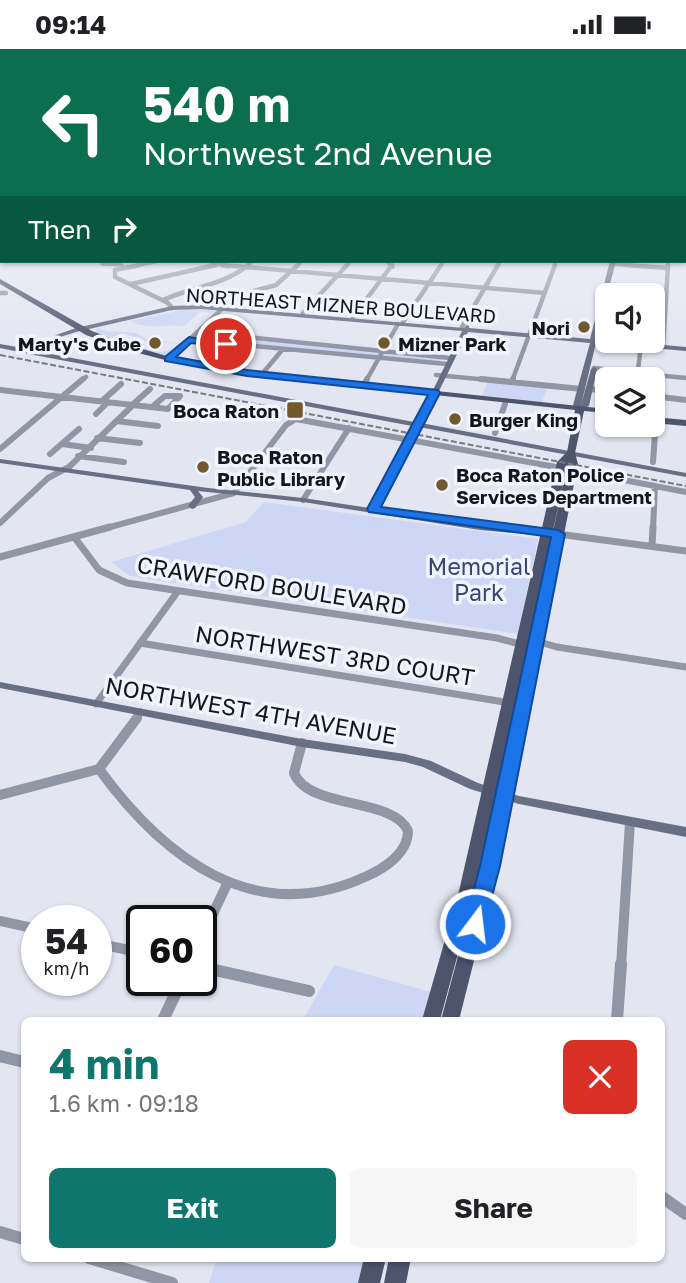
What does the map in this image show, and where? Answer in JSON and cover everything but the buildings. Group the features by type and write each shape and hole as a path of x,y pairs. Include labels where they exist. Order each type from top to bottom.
{"main road":[{"path":"608,283 612,263"},
{"path":"2,289 19,292 78,330 169,359 262,374 505,404 580,409 585,406 586,389 595,353"},
{"path":"2,289 108,347 176,366 260,379 595,411"},
{"name":"NORTHEAST MIZNER BOULEVARD","path":"34,352 78,330 171,307 224,307 401,323"},
{"name":"NORTHEAST MIZNER BOULEVARD","path":"224,307 595,339"},
{"path":"288,314 317,314"},
{"path":"333,318 353,317"},
{"path":"373,509 464,328"},
{"path":"0,346 417,423 686,469"},
{"path":"665,346 686,348"},
{"path":"586,389 597,353"},
{"path":"150,359 169,359"},
{"path":"176,366 192,364"},
{"path":"432,1017 497,793 517,704 523,645 566,469 563,461 571,450 580,409"},
{"path":"665,419 686,421"},
{"path":"417,423 495,433 686,475"},
{"path":"0,464 193,491 208,490"},
{"path":"59,472 303,500 480,527 551,534"},
{"path":"192,506 199,497 193,491"},
{"path":"517,704 532,663 551,534"},
{"path":"527,627 536,641"},
{"path":"523,645 532,663"},
{"name":"NORTHWEST 4TH AVENUE","path":"0,685 302,743 412,759 497,793 686,832"},
{"path":"451,1017 490,866 497,793"},
{"path":"369,1283 374,1262"},
{"path":"395,1283 399,1262"}],"street":[{"path":"125,263 115,270 114,276 163,300 171,307"},
{"path":"115,270 149,263"},
{"path":"212,263 545,293"},
{"path":"163,300 187,289 229,279 251,263"},
{"path":"169,359 239,295 276,285 300,263"},
{"path":"303,313 349,263"},
{"path":"353,317 394,265 390,263"},
{"path":"364,385 401,323 443,263"},
{"path":"464,328 499,263"},
{"path":"512,382 555,263"},
{"path":"621,263 668,268"},
{"path":"665,303 668,263"},
{"path":"102,264 121,265"},
{"path":"131,284 217,265"},
{"path":"197,333 384,351 446,361"},
{"path":"189,340 380,359 446,361"},
{"path":"262,374 283,349"},
{"path":"439,375 595,390"},
{"path":"0,449 86,377"},
{"path":"665,377 686,378"},
{"path":"96,414 121,384"},
{"path":"0,523 150,389"},
{"path":"0,390 168,409 180,396 165,395 152,407"},
{"path":"0,398 9,391"},
{"path":"665,398 686,400"},
{"path":"495,433 505,404"},
{"path":"0,557 234,493 293,420 411,436 686,492"},
{"path":"116,421 158,426"},
{"path":"303,500 349,428"},
{"path":"50,454 79,429"},
{"path":"653,463 654,437"},
{"path":"97,438 140,443"},
{"path":"62,444 88,447"},
{"path":"78,456 124,462"},
{"path":"652,546 654,486"},
{"path":"551,534 686,551"},
{"name":"CRAWFORD BOULEVARD","path":"75,538 96,566 108,576 127,583 497,638 523,645"},
{"path":"96,704 178,591"},
{"path":"536,641 557,647 686,667"},
{"name":"NORTHWEST 3RD COURT","path":"140,643 517,704"},
{"path":"0,795 99,769 141,712"},
{"path":"99,769 123,803 155,838 188,862 228,882 270,894 289,895 327,890 369,875 396,857 405,845 408,832 399,820 313,792 296,780 293,769 302,743"},
{"path":"617,1017 631,822"},
{"path":"217,905 228,882"},
{"path":"0,921 21,926"},
{"path":"217,971 309,991"},
{"path":"164,1017 174,996"},
{"path":"0,1056 21,1061"},
{"path":"665,1199 686,1214"},
{"path":"0,1231 21,1238"},
{"path":"102,1262 172,1283"}],"green space":[{"path":"187,309 214,310 212,313 200,312 184,326 149,326 130,321"},
{"path":"98,328 136,333 146,339 183,344 173,353 163,356 95,332","holes":["122,333 156,344 179,344 160,352 126,341 129,339 118,338"]},
{"name":"Mizner Park","path":"202,334 442,359 440,362 193,338"},
{"path":"488,381 547,388 542,402 482,396"},
{"name":"Memorial Park","path":"264,502 538,539 518,634 130,576 111,562 246,522"},
{"path":"334,965 431,992 425,1017 305,1017"},
{"path":"216,1262 366,1262 361,1283 209,1283"}],"railway":[{"path":"0,355 686,486"}],"place":[{"name":"Nori","path":"584,327"},
{"name":"Marty's Cube","path":"155,343"},
{"name":"Mizner Park","path":"384,343"},
{"name":"Boca Raton","path":"295,410"},
{"name":"Burger King","path":"455,419"},
{"name":"Boca Raton Public Library","path":"203,467"},
{"name":"Boca Raton Police Services Department","path":"442,485"}],"route":[{"path":"226,344 189,340 169,359 247,373 435,393 431,396 373,509 558,534 490,866 475,924"}]}
